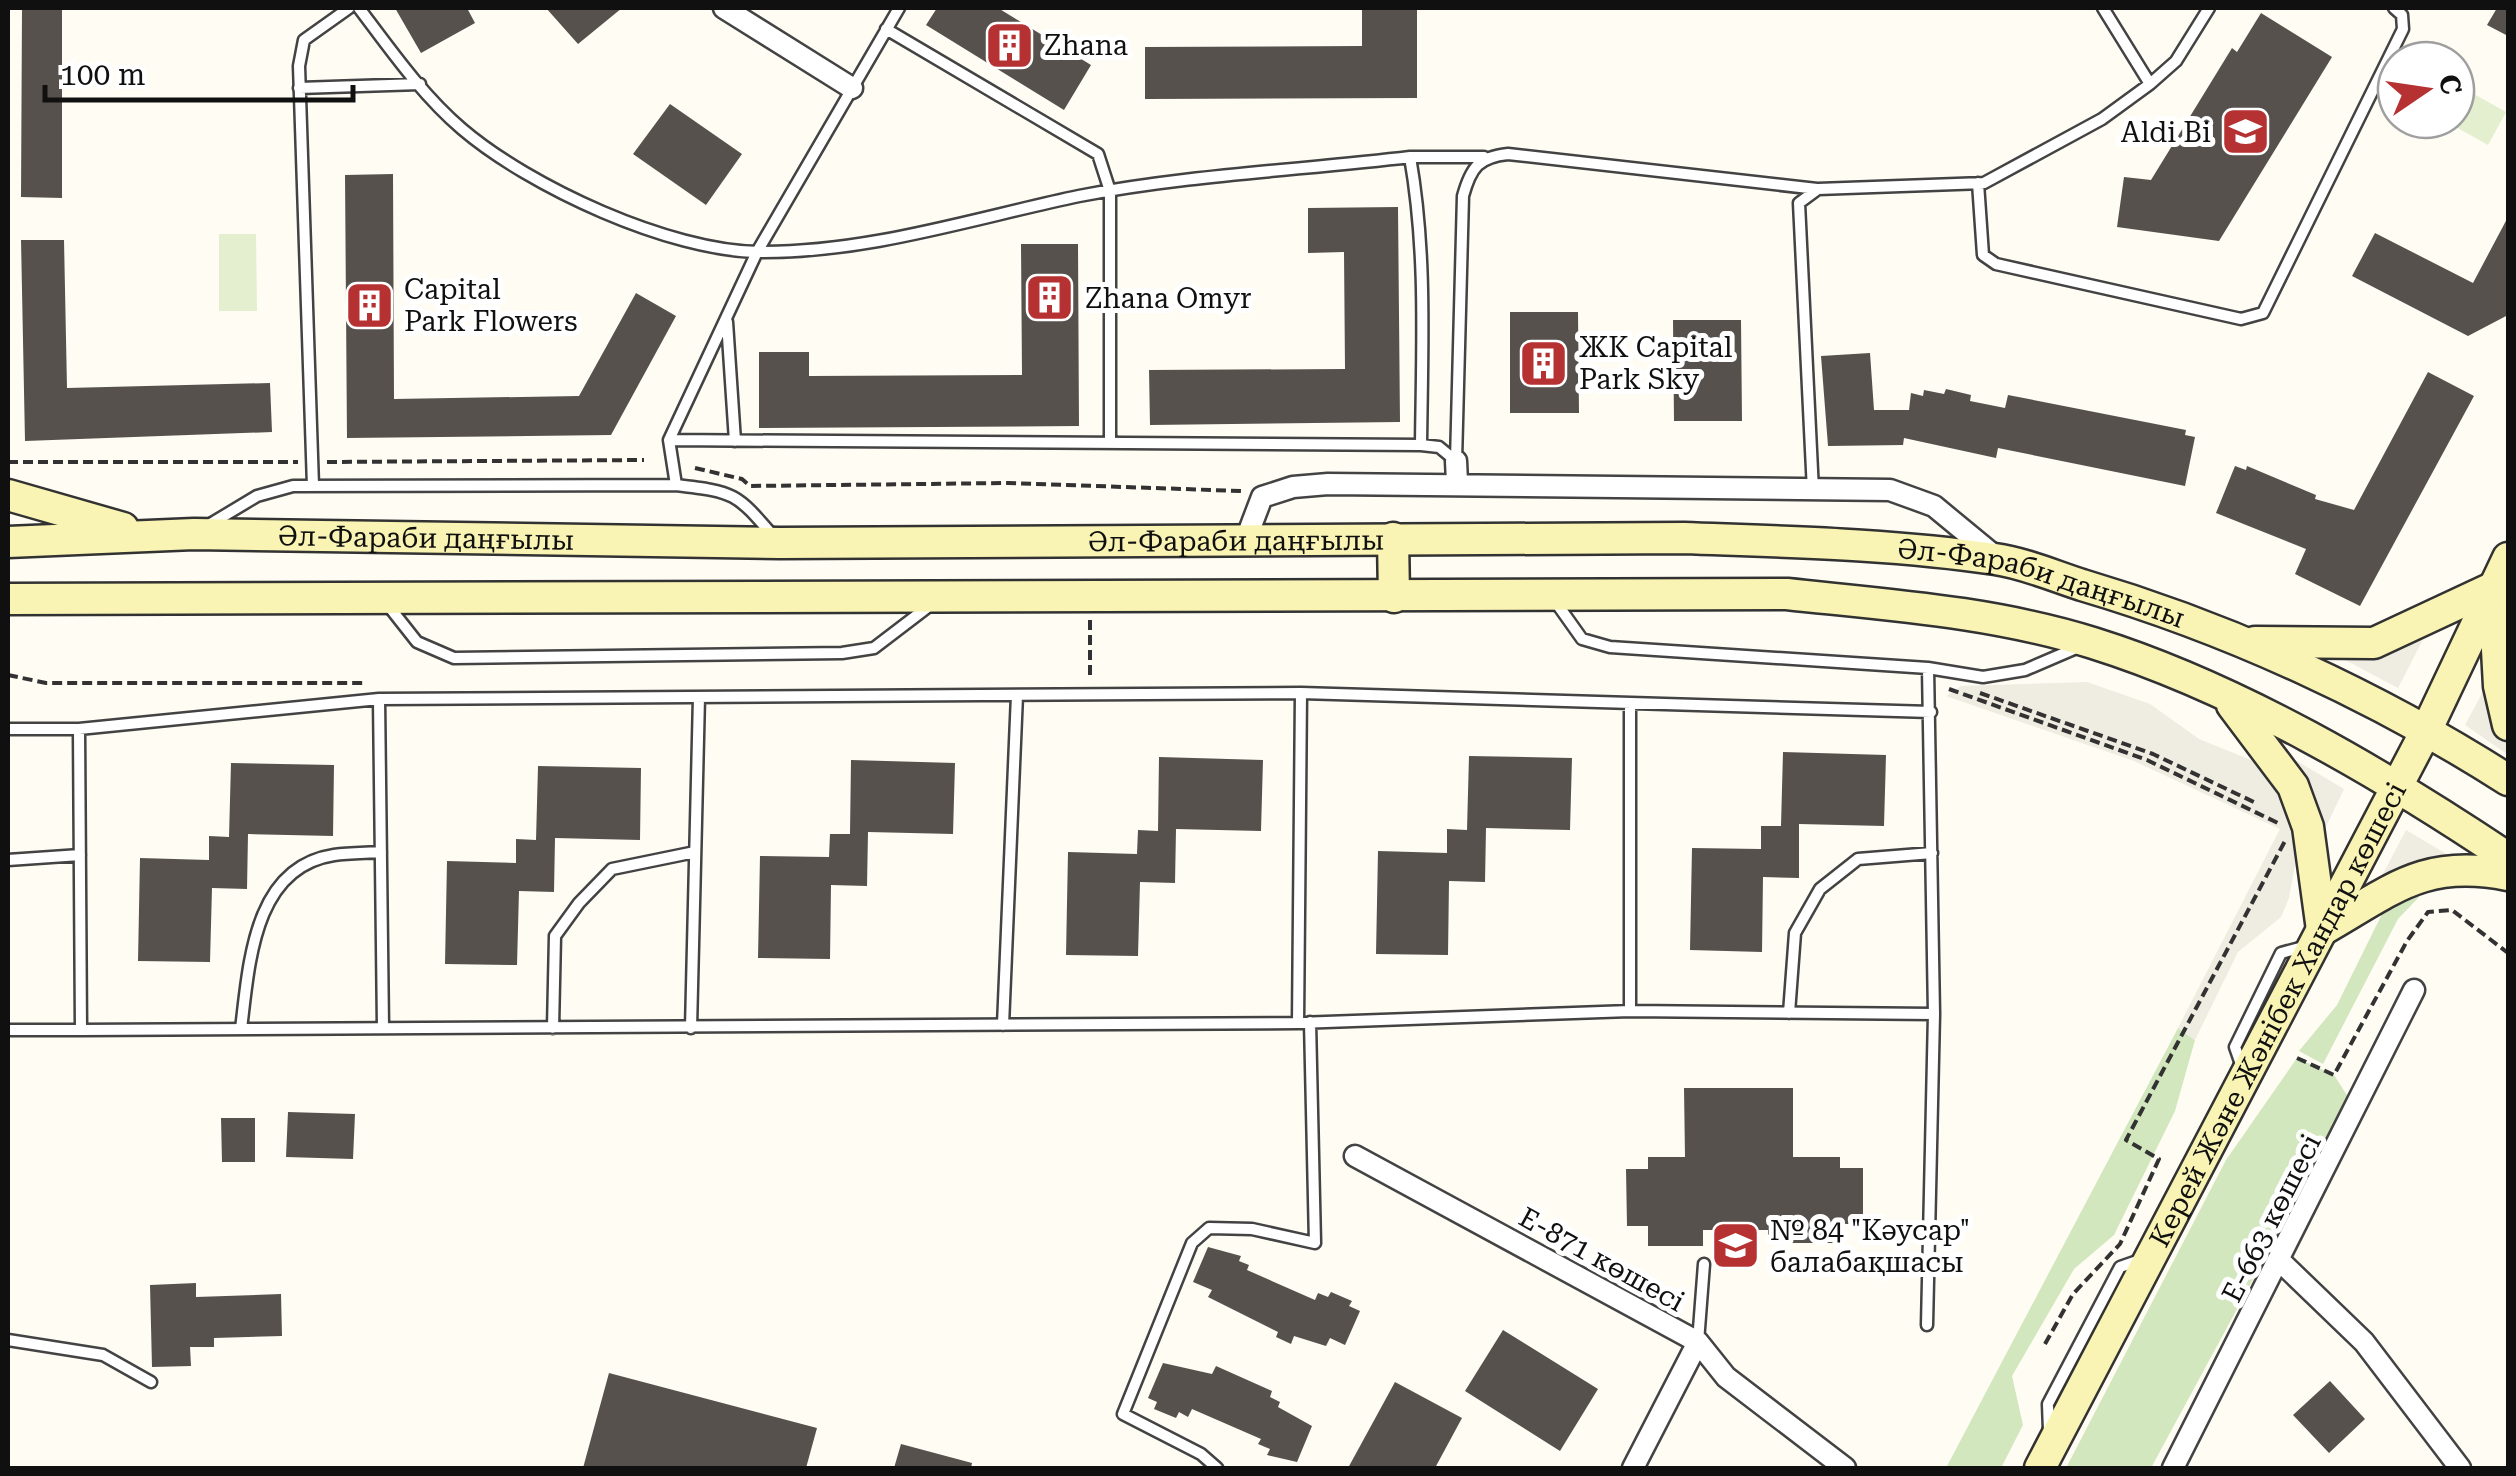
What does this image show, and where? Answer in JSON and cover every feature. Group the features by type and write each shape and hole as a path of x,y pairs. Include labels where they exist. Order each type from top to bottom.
{"main road":[{"path":"8,495 155,536"},
{"name":"Әл-Фараби даңғылы","path":"8,542 194,534 780,543 1394,538 1780,541 1998,559 2160,608 2242,642 2426,731 2508,780"},
{"path":"1394,538 1394,597"},
{"name":"Керей Және Жәнібек Хандар көшесі","path":"2045,1459 2426,731 2508,558"},
{"path":"2242,642 2374,643 2494,587 2499,686 2508,724"},
{"name":"Әл-Фараби даңғылы","path":"8,599 1787,594 1972,614 2090,642 2168,669 2398,784 2508,858"},
{"path":"2227,698 2293,786 2308,828 2318,937 2403,882 2440,869 2473,868 2508,875"}],"street":[{"path":"724,8 852,88"},
{"path":"1246,539 1262,498 1279,492 1457,471 1813,491 1890,490 1934,506 1998,559"},
{"name":"Е-663 көшесі","path":"2173,1468 2281,1262 2414,990"},
{"name":"Е-871 көшесі","path":"1355,1156 1698,1342 1632,1468"},
{"path":"2281,1262 2364,1342 2460,1468"},
{"path":"1698,1342 1726,1378 1845,1468"}],"lane":[{"path":"313,486 299,88 304,40 349,8"},
{"path":"359,8 462,130 559,192 670,238 757,252 931,231 1110,191 1410,158 1508,154 1818,189 1978,183 2102,120 2150,84 2176,60 2209,8"},
{"path":"676,484 669,440 757,252 899,8"},
{"path":"2103,8 2150,84"},
{"path":"1978,183 1983,255 1996,264 2241,319 2263,313 2403,29 2402,15 2394,8"},
{"path":"886,30 1098,154 1110,191 1110,442"},
{"path":"299,88 420,84"},
{"path":"1457,471 1463,196 1470,171 1485,156"},
{"path":"1410,158 1420,205 1424,259 1421,445"},
{"path":"1813,491 1798,226 1799,203 1818,189"},
{"path":"727,317 735,441"},
{"path":"669,440 1421,445 1439,447 1457,471"},
{"path":"194,534 257,496 313,486 676,484 727,491 740,498 780,543"},
{"path":"1551,596 1582,639 1610,648 1983,677 2025,670 2090,642"},
{"path":"383,600 417,642 454,658 842,653 874,648 938,598"},
{"path":"1927,1325 1934,1014 1931,672"},
{"path":"8,728 79,730 379,699 1301,693 1630,705 1851,706 1931,712"},
{"path":"1217,1468 1201,1454 1123,1414 1192,1242 1209,1228 1252,1229 1315,1243 1304,1022 1301,693"},
{"path":"1003,1025 1017,695"},
{"path":"691,1028 699,697"},
{"path":"379,699 383,1028"},
{"path":"1630,705 1630,1010"},
{"path":"79,730 81,1030"},
{"path":"241,1029 261,914 292,871 330,855 381,852"},
{"path":"553,1028 554,936 579,902 612,869 695,852"},
{"path":"1789,1012 1795,933 1820,889 1858,859 1932,854"},
{"path":"8,860 80,855"},
{"path":"8,1030 1304,1022 1630,1010 1934,1014"},
{"path":"1698,1342 1704,1264"},
{"path":"8,1340 103,1355 151,1382"}],"path":[{"path":"695,468 742,479 750,486 1008,483 1279,492"},
{"path":"1931,672 2037,717 2153,754 2258,804"},
{"path":"1931,672 1971,698 2146,760 2292,829 2126,1140 2159,1159 2120,1244 2073,1294 2045,1344"},
{"path":"2297,1058 2334,1075"}],"green space":[{"path":"2476,95 2506,112 2488,145 2476,138"},
{"path":"219,234 256,234 257,311 219,311"},
{"path":"2412,886 2419,897 2398,919 2323,1064 2299,1051 2337,1005 2382,914"},
{"path":"2178,1028 2195,1040 2175,1111 2114,1235 2074,1269 2012,1376 2023,1425 2001,1468 1946,1468"},
{"path":"2297,1058 2334,1075 2350,1100 2151,1468 2066,1468 2226,1160"}],"shaded area":[{"path":"2432,622 2398,688 2334,654"},
{"path":"2492,675 2508,737 2508,755 2465,725"},
{"path":"2087,682 2150,704 2199,739 2268,767 2285,784 2299,843 2289,898 2281,917 2238,952 2195,1040 2178,1028 2280,829 2134,761 1946,696 1961,686"},
{"path":"2292,758 2344,789 2324,831 2289,761"},
{"path":"2406,830 2455,859 2427,859 2374,891"}],"building":[{"path":"22,8 62,8 62,198 21,197"},
{"path":"395,8 467,8 475,23 421,53"},
{"path":"546,8 622,8 578,44"},
{"name":"Zhana","path":"937,8 998,8 1091,65 1064,110 926,25"},
{"path":"1362,8 1417,8 1417,98 1145,99 1145,47 1362,46"},
{"path":"2497,8 2508,8 2508,36 2487,25"},
{"path":"2261,13 2332,57 2219,241 2117,227 2124,177 2151,180 2232,48 2237,52"},
{"path":"670,104 742,154 706,205 633,154"},
{"name":"Capital Park Flowers","path":"393,174 394,399 579,396 636,293 676,316 611,435 347,438 345,175"},
{"path":"1398,207 1400,422 1150,425 1149,370 1345,369 1344,252 1308,253 1308,208"},
{"path":"2508,217 2508,315 2468,336 2352,276 2375,233 2473,283"},
{"path":"21,240 64,240 67,388 270,383 272,432 25,441"},
{"name":"Zhana Omyr","path":"1021,244 1078,244 1079,426 759,428 759,352 809,352 809,376 1022,375"},
{"name":"ЖК Capital Park Sky","path":"1510,312 1578,312 1579,413 1510,413"},
{"path":"1673,320 1741,320 1742,421 1674,421"},
{"path":"1870,353 1874,410 1909,410 1911,393 1923,396 1924,390 1944,394 1946,389 1971,395 1970,401 2005,408 2008,395 2186,430 2185,435 2195,437 2185,486 1998,448 1996,458 1904,438 1903,445 1828,446 1821,356"},
{"path":"2428,372 2474,396 2360,606 2295,574 2306,549 2216,513 2235,466 2246,470 2247,466 2316,495 2315,499 2354,510"},
{"path":"1783,752 1886,755 1884,826 1799,824 1799,878 1763,877 1762,952 1690,950 1692,848 1761,849 1761,826 1781,826"},
{"path":"1469,756 1572,758 1570,830 1486,828 1485,882 1449,881 1448,955 1376,954 1378,851 1447,853 1447,829 1467,830"},
{"path":"1159,757 1263,760 1261,831 1176,829 1175,883 1140,882 1138,956 1066,955 1068,852 1137,854 1138,830 1158,831"},
{"path":"851,760 955,763 953,834 868,832 867,886 831,885 830,959 758,958 760,856 829,857 830,834 850,834"},
{"path":"231,763 334,765 333,836 248,834 247,889 212,888 210,962 138,961 140,858 209,860 209,836 229,837"},
{"path":"538,766 641,768 640,840 555,838 554,892 519,891 517,965 445,964 447,861 516,863 516,839 536,840"},
{"path":"1684,1088 1793,1088 1793,1157 1840,1157 1840,1168 1863,1168 1863,1224 1840,1224 1840,1243 1768,1243 1768,1230 1703,1230 1703,1246 1648,1246 1648,1226 1627,1226 1626,1169 1648,1169 1648,1157 1685,1157"},
{"path":"288,1112 355,1114 353,1159 286,1157"},
{"path":"221,1118 255,1118 255,1162 222,1162"},
{"path":"1208,1247 1241,1256 1239,1261 1249,1265 1247,1270 1315,1300 1318,1293 1328,1297 1331,1292 1352,1301 1349,1306 1360,1311 1345,1345 1330,1338 1326,1346 1294,1336 1291,1344 1276,1337 1278,1332 1208,1297 1212,1290 1193,1282"},
{"path":"196,1283 196,1297 281,1294 282,1336 214,1338 214,1347 190,1347 191,1366 152,1367 150,1285"},
{"path":"1503,1330 1598,1389 1560,1451 1465,1391"},
{"path":"1163,1363 1212,1374 1216,1366 1272,1391 1270,1397 1280,1402 1278,1407 1312,1426 1297,1462 1267,1455 1270,1449 1258,1444 1261,1439 1192,1409 1188,1417 1179,1412 1176,1418 1154,1409 1157,1402 1148,1398"},
{"path":"609,1373 817,1428 806,1468 583,1468"},
{"path":"2330,1381 2365,1419 2329,1453 2293,1415"},
{"path":"1395,1382 1462,1418 1435,1468 1348,1468"},
{"path":"901,1444 972,1463 971,1468 894,1468"}],"place":[{"name":"Zhana","path":"1009,45"},
{"name":"Aldi Bi","path":"2246,132"},
{"name":"Zhana Omyr","path":"1050,298"},
{"name":"Capital Park Flowers","path":"369,305"},
{"name":"ЖК Capital Park Sky","path":"1544,363"},
{"name":"№ 84 \"Кәусар\" балабақшасы","path":"1735,1246"}]}
